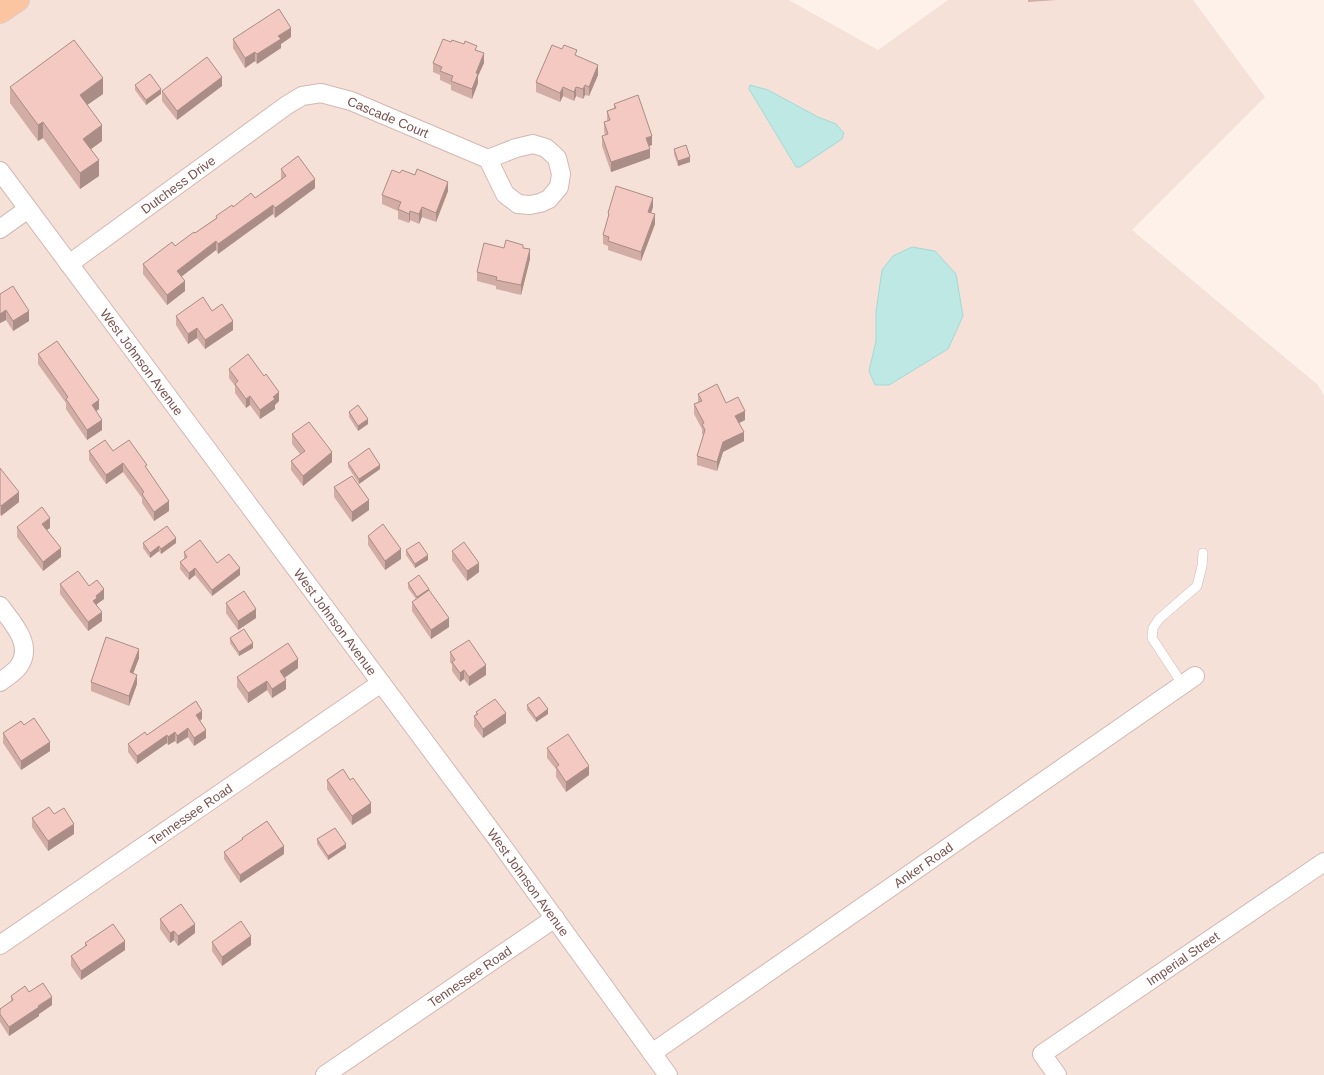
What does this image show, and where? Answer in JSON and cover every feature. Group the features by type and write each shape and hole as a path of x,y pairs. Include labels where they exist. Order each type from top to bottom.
{"main road":[{"path":"0,12 18,0"}],"street":[{"name":"Cascade Court","path":"287,105 302,96 320,93 351,101 488,159"},
{"name":"Dutchess Drive","path":"69,264 287,105"},
{"name":"West Johnson Avenue","path":"0,171 498,840 668,1075"},
{"path":"0,229 28,209"},
{"path":"0,606 21,638 24,652 20,665 16,670 0,682"},
{"name":"Anker Road","path":"652,1053 1189,680"},
{"name":"Tennessee Road","path":"0,945 381,683"},
{"name":"Imperial Street","path":"1057,1075 1042,1054 1324,862"},
{"name":"Tennessee Road","path":"326,1075 555,918"}],"lane":[{"path":"1189,680 1152,638 1153,628 1159,619 1197,586 1202,566 1203,553"}],"shaded area":[{"path":"0,0 789,0 878,50 948,0 1193,0 1265,97 1132,230 1318,385 1324,396 1324,1075 0,1075"}],"water":[{"path":"750,85 768,90 818,117 836,124 844,133 842,139 800,167 796,167 749,89"},
{"path":"912,247 935,251 956,274 963,316 948,349 889,385 875,385 869,371 876,341 876,312 882,270 893,256"}],"building":[{"path":"279,9 291,28 278,36 281,39 257,54 255,52 245,58 233,39"},
{"path":"443,39 464,44 465,41 477,46 475,50 484,53 476,73 478,74 472,89 451,81 453,76 440,71 442,67 433,63"},
{"path":"74,40 103,78 80,95 102,125 83,139 99,160 80,173 43,122 38,125 10,87"},
{"path":"552,45 562,49 564,45 577,50 575,55 598,65 589,87 585,85 583,89 576,87 574,92 563,87 560,93 536,82"},
{"path":"207,57 222,77 177,111 162,91"},
{"path":"150,74 161,89 146,100 135,85"},
{"path":"638,95 652,136 646,138 650,149 611,162 602,136 608,134 604,122 610,120 607,111 616,108 614,104"},
{"path":"686,145 690,157 678,161 674,149"},
{"path":"298,156 315,179 275,208 273,205 218,244 216,241 177,271 185,281 167,295 143,264 172,242 175,246 194,232 195,233 217,218 216,216 232,205 233,207 251,193 255,198 286,176 281,169"},
{"path":"417,169 448,182 436,213 422,207 419,214 410,211 409,214 398,209 401,202 382,195 392,170 400,173 402,170 415,175"},
{"path":"616,186 653,198 648,212 655,214 641,252 608,241 609,237 603,235"},
{"path":"506,240 523,245 523,248 530,249 521,285 496,280 497,277 477,272 484,243 504,248"},
{"path":"13,286 29,311 13,321 6,310 0,314 0,294"},
{"path":"203,297 212,311 222,304 233,321 205,340 197,328 188,334 176,316"},
{"path":"57,341 99,400 92,405 102,420 87,430 66,399 68,397 38,354"},
{"path":"248,354 264,376 266,374 279,392 273,397 275,399 260,410 250,396 246,399 235,384 238,381 229,369"},
{"path":"717,384 726,403 738,397 745,411 735,416 744,432 723,442 717,462 697,456 705,430 702,424 704,423 694,404 702,401 698,394"},
{"path":"358,405 368,419 358,426 349,412"},
{"path":"309,422 332,452 303,476 291,461 305,451 292,434"},
{"path":"105,440 113,451 129,440 147,465 145,466 169,501 154,512 142,494 144,492 123,463 106,475 89,451"},
{"path":"369,448 380,465 359,479 348,463"},
{"path":"0,468 19,492 1,506 0,505"},
{"path":"352,476 369,500 352,512 334,487"},
{"path":"42,507 50,518 42,524 61,548 43,562 17,527"},
{"path":"383,524 401,549 385,561 368,536"},
{"path":"167,526 176,538 161,549 159,546 150,553 143,543"},
{"path":"200,540 217,563 229,554 240,568 212,590 195,568 189,573 180,562 187,557 184,552"},
{"path":"419,542 428,555 415,564 406,550"},
{"path":"464,542 479,563 467,571 452,551"},
{"path":"78,571 89,586 97,580 104,589 93,601 102,612 88,622 60,584"},
{"path":"419,575 429,589 417,597 408,583"},
{"path":"429,590 449,618 431,630 412,602"},
{"path":"244,591 256,609 238,621 226,603"},
{"path":"244,629 253,643 239,652 230,638"},
{"path":"106,637 139,649 130,672 137,675 129,696 91,682"},
{"path":"469,640 486,665 469,677 464,670 460,673 452,662 455,660 450,652"},
{"path":"288,643 298,659 280,671 286,680 272,689 267,681 248,693 237,677"},
{"path":"539,697 548,709 536,718 527,705"},
{"path":"495,699 506,713 483,729 474,716 478,714 476,712"},
{"path":"196,701 202,711 196,715 206,730 194,738 188,728 177,736 175,732 168,737 167,735 137,756 128,744 145,732 147,735"},
{"path":"34,718 50,742 21,761 3,733 21,721 24,725"},
{"path":"568,734 589,766 566,782 556,767 559,765 547,748"},
{"path":"343,769 350,780 353,778 371,803 352,816 327,780"},
{"path":"49,807 54,814 64,808 74,824 48,841 32,818"},
{"path":"267,821 284,846 240,875 224,852"},
{"path":"335,828 346,844 328,856 317,839"},
{"path":"181,904 195,924 178,936 174,931 170,933 160,919"},
{"path":"241,921 251,936 222,957 212,942"},
{"path":"113,924 125,941 81,971 71,956 87,945 85,943"},
{"path":"43,983 52,997 9,1027 0,1014 0,1009 13,1000 11,996 25,986 29,992"}]}
